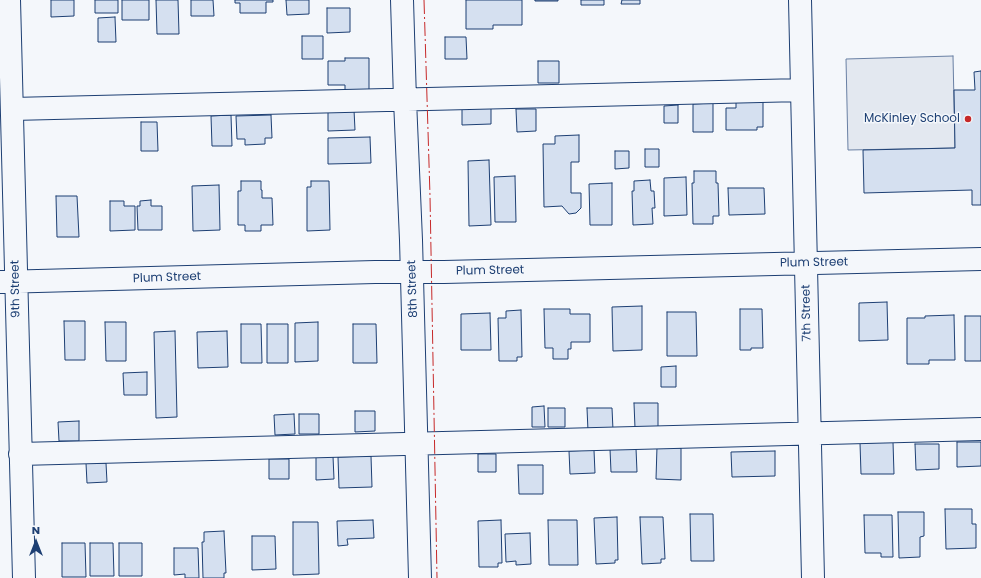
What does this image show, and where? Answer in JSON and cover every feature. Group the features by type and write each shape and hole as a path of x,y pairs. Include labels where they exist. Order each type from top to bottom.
{"street":[{"name":"9th Street","path":"9,0 12,109 8,282 20,454 24,578"},
{"name":"8th Street","path":"402,0 411,232 420,578"},
{"name":"7th Street","path":"800,0 813,578"},
{"path":"12,109 802,90"},
{"name":"Plum Street","path":"8,282 981,259"},
{"path":"20,454 981,429"}],"shaded area":[{"path":"953,56 955,148 848,150 846,59"}],"building":[{"path":"51,0 74,0 74,16 51,17"},
{"path":"95,0 118,0 118,13 95,13"},
{"path":"122,0 149,0 149,20 122,20"},
{"path":"156,0 178,0 179,34 157,34"},
{"path":"191,0 213,0 214,16 191,16"},
{"path":"235,0 273,0 273,2 266,2 266,13 240,13 240,3 235,3"},
{"path":"286,0 309,0 309,14 287,15"},
{"path":"466,0 522,0 522,25 493,25 493,29 466,29"},
{"path":"558,0 558,1 535,1"},
{"path":"581,0 604,0 604,5 581,5"},
{"path":"622,0 640,0 640,4 621,4"},
{"path":"327,8 350,8 350,32 327,33"},
{"path":"115,17 116,42 98,42 98,18"},
{"path":"302,36 323,36 323,59 302,59"},
{"path":"445,37 466,37 467,59 445,59"},
{"path":"345,58 369,58 369,90 345,91 345,85 328,85 328,61 345,61"},
{"path":"538,61 559,61 559,83 538,83"},
{"name":"McKinley School","path":"981,71 981,205 972,205 972,190 864,193 863,150 955,148 954,90 975,90 974,72"},
{"path":"736,98 763,98 763,127 757,127 757,130 726,130 726,108 736,108"},
{"path":"713,103 713,132 693,132 693,104"},
{"path":"491,105 491,124 462,125 462,106"},
{"path":"678,105 678,123 664,123 664,106"},
{"path":"516,109 536,109 536,131 517,132"},
{"path":"328,110 354,110 355,130 328,131"},
{"path":"231,115 232,146 212,146 211,116"},
{"path":"271,115 272,138 265,138 265,144 245,145 245,139 237,139 236,116"},
{"path":"141,122 157,122 158,151 141,151"},
{"path":"579,135 579,162 571,162 571,193 581,193 581,208 576,213 569,214 562,206 544,207 543,144 555,144 555,136"},
{"path":"370,137 371,163 328,164 328,138"},
{"path":"645,149 659,149 659,167 645,167"},
{"path":"615,151 629,151 629,168 615,169"},
{"path":"489,160 491,225 469,226 468,161"},
{"path":"694,171 716,171 719,216 713,216 713,224 693,224 692,183 694,183"},
{"path":"515,176 516,222 495,222 494,177"},
{"path":"686,177 687,215 664,216 664,178"},
{"path":"650,180 651,191 654,191 655,208 652,208 653,224 633,225 632,191 634,191 634,181"},
{"path":"241,181 261,181 262,198 272,198 273,225 261,225 261,231 245,231 245,225 238,225 238,191 241,191"},
{"path":"311,181 329,181 330,230 307,231 307,187 311,187"},
{"path":"612,183 612,225 590,225 589,184"},
{"path":"219,185 220,230 193,231 192,186"},
{"path":"728,188 764,188 765,214 729,215"},
{"path":"56,196 77,196 79,237 57,237"},
{"path":"151,200 151,206 162,206 162,230 138,230 137,206 140,206 140,201"},
{"path":"110,201 124,201 124,206 135,206 135,230 110,231"},
{"path":"887,302 888,340 859,341 859,303"},
{"path":"642,306 642,350 613,351 612,307"},
{"path":"544,309 570,309 570,314 590,314 590,342 571,342 571,349 568,349 568,359 553,359 553,348 545,348"},
{"path":"740,309 762,309 763,348 740,350"},
{"path":"521,310 522,357 517,357 517,361 499,361 498,318 506,318 506,311"},
{"path":"667,312 696,312 697,356 667,356"},
{"path":"490,313 491,350 461,350 461,314"},
{"path":"954,315 955,360 929,360 929,364 907,364 907,318"},
{"path":"965,316 981,316 981,361 965,361"},
{"path":"64,321 85,321 85,360 65,360"},
{"path":"105,322 126,322 126,361 106,361"},
{"path":"318,322 318,361 295,362 295,323"},
{"path":"241,324 261,324 262,363 241,363"},
{"path":"267,324 288,324 288,363 267,363"},
{"path":"353,324 376,324 377,363 353,363"},
{"path":"175,331 177,417 156,418 154,332"},
{"path":"227,331 228,367 198,368 197,332"},
{"path":"676,366 676,387 661,387 661,367"},
{"path":"147,372 147,395 124,395 123,373"},
{"path":"634,403 658,403 658,428 635,428"},
{"path":"544,406 545,427 532,427 532,407"},
{"path":"548,408 565,408 565,427 548,427"},
{"path":"587,408 612,408 613,430 588,431"},
{"path":"355,411 375,411 375,431 355,432"},
{"path":"294,414 295,434 275,435 274,415"},
{"path":"299,414 319,414 319,434 299,434"},
{"path":"79,421 79,441 59,441 58,422"},
{"path":"893,442 894,474 861,474 860,443"},
{"path":"957,442 981,442 981,466 957,467"},
{"path":"915,444 939,444 939,469 916,470"},
{"path":"657,447 681,448 681,480 656,479"},
{"path":"636,448 637,472 611,472 610,449"},
{"path":"594,450 595,473 570,474 569,451"},
{"path":"775,451 775,476 732,477 731,452"},
{"path":"478,454 496,454 496,472 478,472"},
{"path":"333,456 334,479 316,480 316,457"},
{"path":"371,456 372,487 339,488 338,457"},
{"path":"269,459 289,459 289,479 269,479"},
{"path":"86,463 106,463 107,482 87,483"},
{"path":"518,465 543,465 543,494 519,494"},
{"path":"945,509 972,509 972,524 976,524 976,548 946,549"},
{"path":"898,512 924,512 924,536 920,537 920,557 899,558"},
{"path":"690,514 713,514 714,561 691,561"},
{"path":"864,515 892,515 893,557 881,557 881,553 865,553"},
{"path":"617,517 618,560 615,560 615,563 596,564 594,518"},
{"path":"640,517 663,517 665,559 661,559 661,563 642,564"},
{"path":"373,520 374,538 347,539 348,545 338,546 337,521"},
{"path":"501,520 502,563 498,563 498,567 479,567 478,521"},
{"path":"548,520 577,520 578,565 549,565"},
{"path":"293,522 318,522 319,574 293,575"},
{"path":"224,531 226,573 224,573 224,578 203,578 202,542 204,542 204,532"},
{"path":"530,533 531,564 516,565 516,561 506,562 505,534"},
{"path":"252,536 275,536 276,569 252,570"},
{"path":"62,543 85,543 86,577 62,577"},
{"path":"90,543 113,543 114,576 90,576"},
{"path":"119,543 142,543 142,576 119,576"},
{"path":"174,548 198,548 199,578 185,578 185,574 174,575"}],"power":[{"path":"424,0 430,196 437,578"}],"place":[{"name":"McKinley School","path":"968,119"}]}
